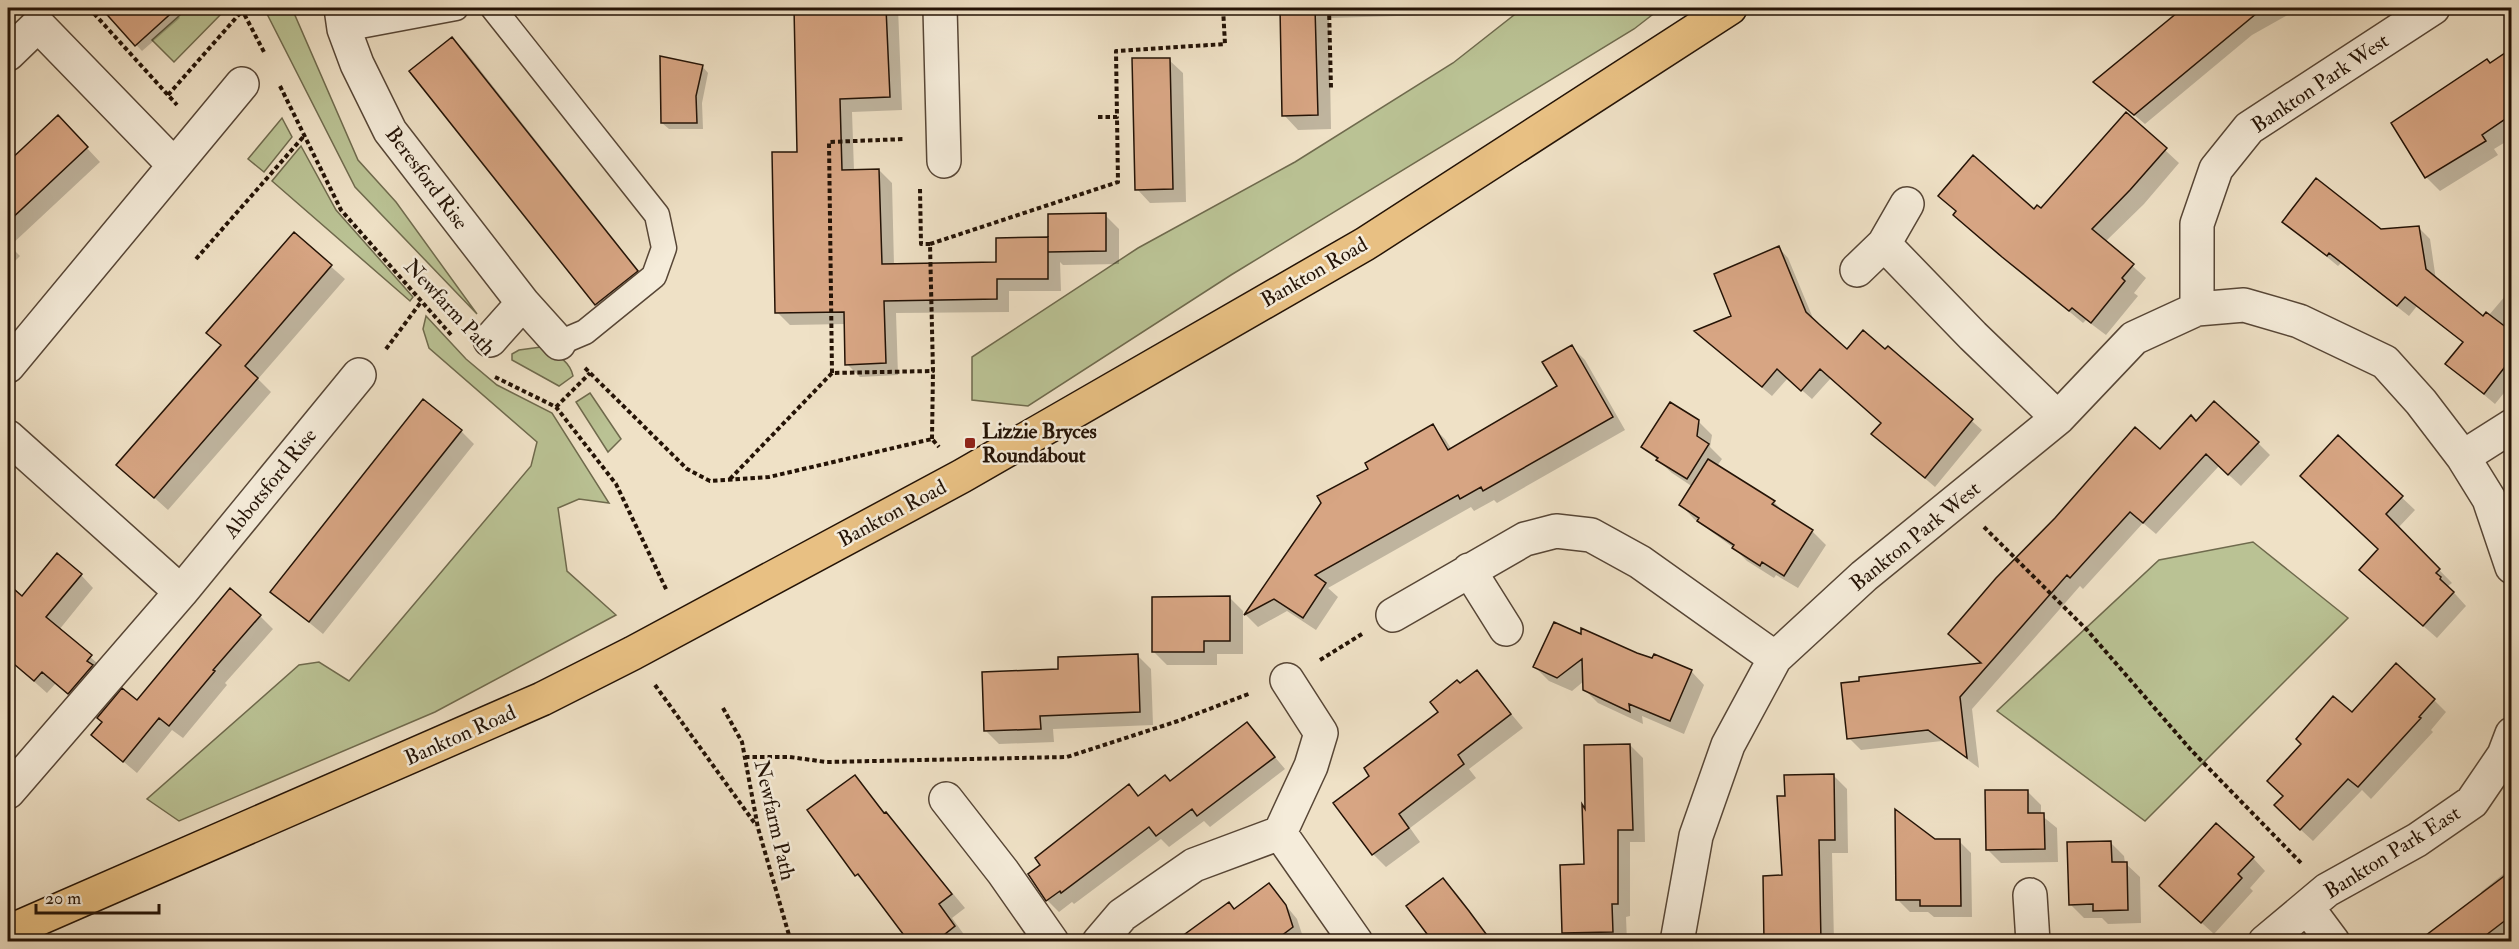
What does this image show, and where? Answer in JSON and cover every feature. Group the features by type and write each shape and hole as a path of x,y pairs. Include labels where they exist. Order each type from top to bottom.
{"main road":[{"name":"Bankton Road","path":"8,932 542,699 633,653 962,476 1365,244 1730,8"}],"street":[{"path":"940,8 944,149"},
{"name":"Bankton Park West","path":"2198,309 2197,224 2216,170 2249,128 2433,8"},
{"path":"8,54 46,16 174,165"},
{"name":"Beresford Rise","path":"343,18 357,64 390,131 523,303 559,343"},
{"path":"8,366 242,84"},
{"path":"1857,270 1884,244 1907,204"},
{"path":"1884,244 1973,336 2058,418"},
{"path":"489,355 523,303"},
{"name":"Bankton Park West","path":"1677,942 1696,836 1728,745 1776,658 1864,576 2058,418 2134,338 2198,309 2244,305 2299,321 2385,362 2421,402 2463,457"},
{"name":"Abbotsford Rise","path":"8,792 181,592 359,375"},
{"path":"2511,426 2463,457 2489,499 2511,567"},
{"path":"8,437 181,592"},
{"path":"1393,615 1525,539 1556,531 1591,535 1640,562 1776,658"},
{"path":"1468,570 1506,629"},
{"path":"1099,942 1122,915 1194,865 1280,833 1311,766 1321,733 1287,680"},
{"name":"Bankton Park East","path":"2265,942 2317,898 2417,840 2472,802 2504,755 2511,734"},
{"path":"946,799 1052,942"},
{"path":"1280,833 1356,942"},
{"path":"2030,895 2034,942"},
{"name":"Bankton Park East","path":"2317,898 2333,942"}],"lane":[{"path":"343,18 456,8"},
{"path":"493,8 657,215 663,248 654,276 585,332 559,343"}],"path":[{"path":"89,8 202,132"},
{"path":"168,95 242,9 310,8"},
{"path":"944,149 920,169 921,244 930,244 1118,183 1116,51 1224,44 1223,8"},
{"path":"1329,8 1331,88"},
{"path":"242,9 267,57"},
{"name":"Newfarm Path","path":"276,77 341,210 457,342"},
{"path":"1098,117 1117,117"},
{"path":"196,259 304,136"},
{"path":"832,374 829,142 944,149"},
{"path":"930,244 932,439 962,476"},
{"path":"359,375 371,369 422,302"},
{"name":"Newfarm Path","path":"489,355 494,377 556,407 616,484 669,595"},
{"path":"730,479 832,374 933,371"},
{"path":"556,407 590,374 687,469 710,481 769,477 932,439"},
{"path":"1958,501 2087,630 2317,898"},
{"path":"745,757 790,757 826,762 1067,757 1178,721 1287,680 1393,615"},
{"path":"633,653 758,828"},
{"name":"Newfarm Path","path":"723,708 741,742 758,828 791,942"}],"green space":[{"path":"188,8 227,8 174,62 152,40"},
{"path":"264,8 294,8 294,13 358,160 396,202 477,314 355,187"},
{"path":"1523,8 1661,8 1634,29 1231,275 1028,406 972,400 972,357 1138,248 1295,162 1453,63"},
{"path":"282,118 292,137 264,172 248,159"},
{"path":"301,146 336,210 413,297 410,301 272,181"},
{"path":"426,316 466,359 497,385 552,413 609,503 579,499 558,508 567,571 616,615 435,712 179,821 147,799 299,665 319,662 349,681 531,466 537,442 429,348 423,329"},
{"path":"541,347 556,354 565,362 573,376 559,386 512,360 512,354 519,350"},
{"path":"590,393 621,439 608,452 576,402"},
{"path":"2253,542 2348,618 2145,821 1997,711 2159,560"}],"building":[{"path":"101,8 177,8 135,46"},
{"path":"794,8 886,8 890,97 840,99 842,170 879,169 882,264 996,262 996,238 1048,237 1048,279 997,279 997,299 884,301 886,363 845,365 844,312 775,313 772,152 797,152"},
{"path":"1280,8 1315,8 1318,115 1282,116"},
{"path":"2183,8 2263,8 2134,115 2093,82"},
{"path":"452,37 638,271 595,305 409,71"},
{"path":"2511,49 2511,115 2482,135 2486,141 2425,178 2391,123 2487,59 2490,63"},
{"path":"660,56 703,65 696,96 697,123 661,123"},
{"path":"1132,58 1170,58 1173,189 1135,190"},
{"path":"2126,112 2167,148 2092,229 2134,264 2122,278 2125,281 2091,323 2072,308 2069,311 2002,257 1953,215 1956,211 1938,196 1973,155 2034,209 2037,205 2041,208"},
{"path":"58,115 88,147 8,222 8,162"},
{"path":"2316,178 2381,229 2419,226 2426,269 2483,316 2486,312 2511,331 2511,359 2484,394 2445,364 2463,342 2405,297 2397,306 2329,253 2327,256 2282,222"},
{"path":"1106,213 1106,251 1048,252 1048,214"},
{"path":"294,232 332,265 245,366 258,378 154,498 116,465 221,345 206,333"},
{"path":"1779,246 1806,312 1820,325 1847,349 1863,330 1885,349 1888,346 1973,419 1925,478 1871,434 1881,423 1820,369 1801,391 1777,369 1762,387 1694,331 1731,316 1714,274"},
{"path":"1572,345 1613,417 1483,491 1481,487 1460,499 1458,495 1315,575 1326,583 1303,618 1274,599 1244,615 1321,503 1317,496 1368,469 1365,463 1433,424 1448,450 1557,386 1542,362"},
{"path":"423,399 462,430 309,622 270,592"},
{"path":"2214,401 2259,442 2228,475 2206,454 2143,523 2130,512 2070,578 2067,575 1960,697 1967,758 1928,730 1847,739 1841,683 1859,681 1859,677 1981,663 1948,634 1996,578 2055,518 2135,427 2160,449 2191,415 2196,421"},
{"path":"1670,402 1699,420 1697,436 1709,444 1687,479 1656,460 1658,458 1641,447"},
{"path":"2338,435 2403,496 2386,514 2440,569 2436,573 2454,592 2423,626 2359,570 2378,549 2300,476"},
{"path":"1708,459 1775,501 1772,504 1813,530 1784,576 1762,562 1760,566 1732,548 1734,545 1697,521 1699,518 1679,505"},
{"path":"57,553 82,574 46,617 92,655 87,661 93,665 68,694 42,672 34,681 8,659 8,584 22,596"},
{"path":"230,588 261,615 213,670 215,671 169,726 159,718 123,762 91,735 102,722 97,718 122,688 137,700"},
{"path":"1230,596 1230,641 1204,641 1204,652 1152,652 1152,597"},
{"path":"1554,622 1581,634 1581,628 1637,653 1652,658 1654,654 1692,670 1670,721 1629,704 1630,712 1583,690 1582,659 1557,678 1533,667"},
{"path":"1138,654 1140,712 1040,716 1041,729 984,731 982,672 1058,669 1058,657"},
{"path":"2396,663 2435,699 2419,717 2421,718 2358,787 2348,779 2300,830 2274,805 2283,796 2267,781 2301,744 2296,739 2333,696 2352,712"},
{"path":"1477,670 1511,714 1458,755 1464,764 1399,814 1409,828 1372,855 1333,803 1369,776 1364,768 1438,712 1430,702 1457,680 1460,683"},
{"path":"1247,722 1275,757 1197,816 1192,809 1156,836 1149,827 1061,893 1060,891 1046,901 1028,874 1040,865 1035,858 1129,784 1138,796 1165,775 1170,781"},
{"path":"1630,744 1633,830 1618,830 1618,904 1612,904 1613,932 1562,933 1560,865 1584,864 1582,804 1585,809 1584,745"},
{"path":"1834,774 1835,840 1819,840 1821,942 1764,942 1763,876 1782,875 1777,796 1785,796 1784,775"},
{"path":"855,775 952,894 939,904 955,926 935,942 909,942 858,874 855,876 807,810"},
{"path":"1985,790 2028,790 2028,813 2044,813 2045,849 1986,850"},
{"path":"1895,809 1935,839 1960,839 1961,906 1920,906 1920,900 1896,900"},
{"path":"2216,823 2254,857 2238,874 2242,878 2201,923 2159,886"},
{"path":"2111,841 2112,862 2127,862 2128,910 2093,911 2093,904 2069,905 2067,842"},
{"path":"2511,871 2511,916 2477,942 2417,942"},
{"path":"1443,878 1492,942 1433,942 1406,906"},
{"path":"1269,883 1286,905 1293,927 1273,942 1174,942 1229,902 1234,909"}],"place":[{"name":"Lizzie Bryces Roundabout","path":"970,443"}]}
